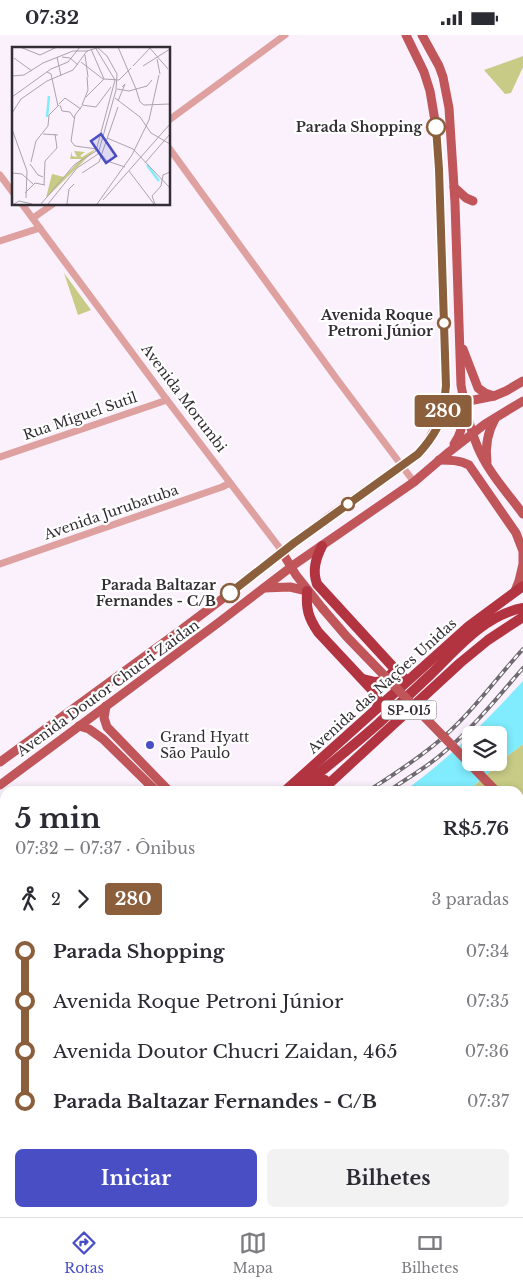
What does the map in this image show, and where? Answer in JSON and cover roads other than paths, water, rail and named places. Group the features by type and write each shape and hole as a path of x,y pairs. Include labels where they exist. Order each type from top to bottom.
{"highway":[{"path":"322,546 316,558 314,570 317,583 407,681"},
{"name":"Avenida das Nações Unidas","path":"291,786 469,626 519,589"},
{"path":"307,591 307,605 311,621 318,632 375,693 378,700 377,708"},
{"path":"303,786 353,746 484,625 500,615 523,608"},
{"name":"SP-015","path":"327,786 460,663 523,617"},
{"path":"362,679 375,682 385,681 394,669"},
{"path":"317,786 350,765"},
{"path":"306,786 312,779"}],"main road":[{"path":"406,35 424,72 430,91 436,127 446,386 443,412 437,425"},
{"path":"422,35 439,66 449,109 464,402 473,433 488,466 523,514"},
{"path":"454,187 466,198 473,201"},
{"path":"460,343 478,388 494,396"},
{"name":"Avenida Doutor Chucri Zaidan","path":"0,762 177,633 282,551 418,454 426,445 437,425 455,406 464,402 494,396 523,381"},
{"name":"Avenida Doutor Chucri Zaidan","path":"0,785 291,567 414,482 473,433 523,401"},
{"path":"449,452 460,436 464,402"},
{"path":"488,466 486,453 488,434 496,417"},
{"path":"469,465 468,460 474,455 488,466"},
{"path":"439,460 454,460 469,465 516,533 523,551 519,589"},
{"name":"Avenida Morumbi","path":"282,551 307,591 347,637 491,786"},
{"path":"264,588 290,587 307,591"},
{"path":"106,706 104,718 106,725 164,786"},
{"path":"97,733 101,726 106,725"},
{"path":"79,726 97,733 151,786"}],"street":[{"path":"170,119 285,35"},
{"path":"170,149 414,482"},
{"path":"0,175 12,191"},
{"name":"Avenida Morumbi","path":"23,205 167,400 282,551"},
{"path":"33,218 52,205"},
{"path":"0,241 42,231"},
{"name":"Rua Miguel Sutil","path":"0,457 167,400"},
{"name":"Avenida Jurubatuba","path":"0,563 230,483"}],"water":[{"path":"523,681 523,744 507,756 507,726 480,726"},
{"path":"462,743 462,771 490,771 474,786 411,786 421,778"}],"railway":[{"path":"376,786 426,751 458,723 523,649"},
{"path":"396,786 430,763 465,733 523,668"}],"place":[{"name":"Parada Shopping","path":"436,127"},
{"name":"Avenida Roque Petroni Júnior","path":"444,323"},
{"name":"Parada Baltazar Fernandes - C/B","path":"230,593"},
{"name":"Grand Hyatt São Paulo","path":"150,745"}]}
